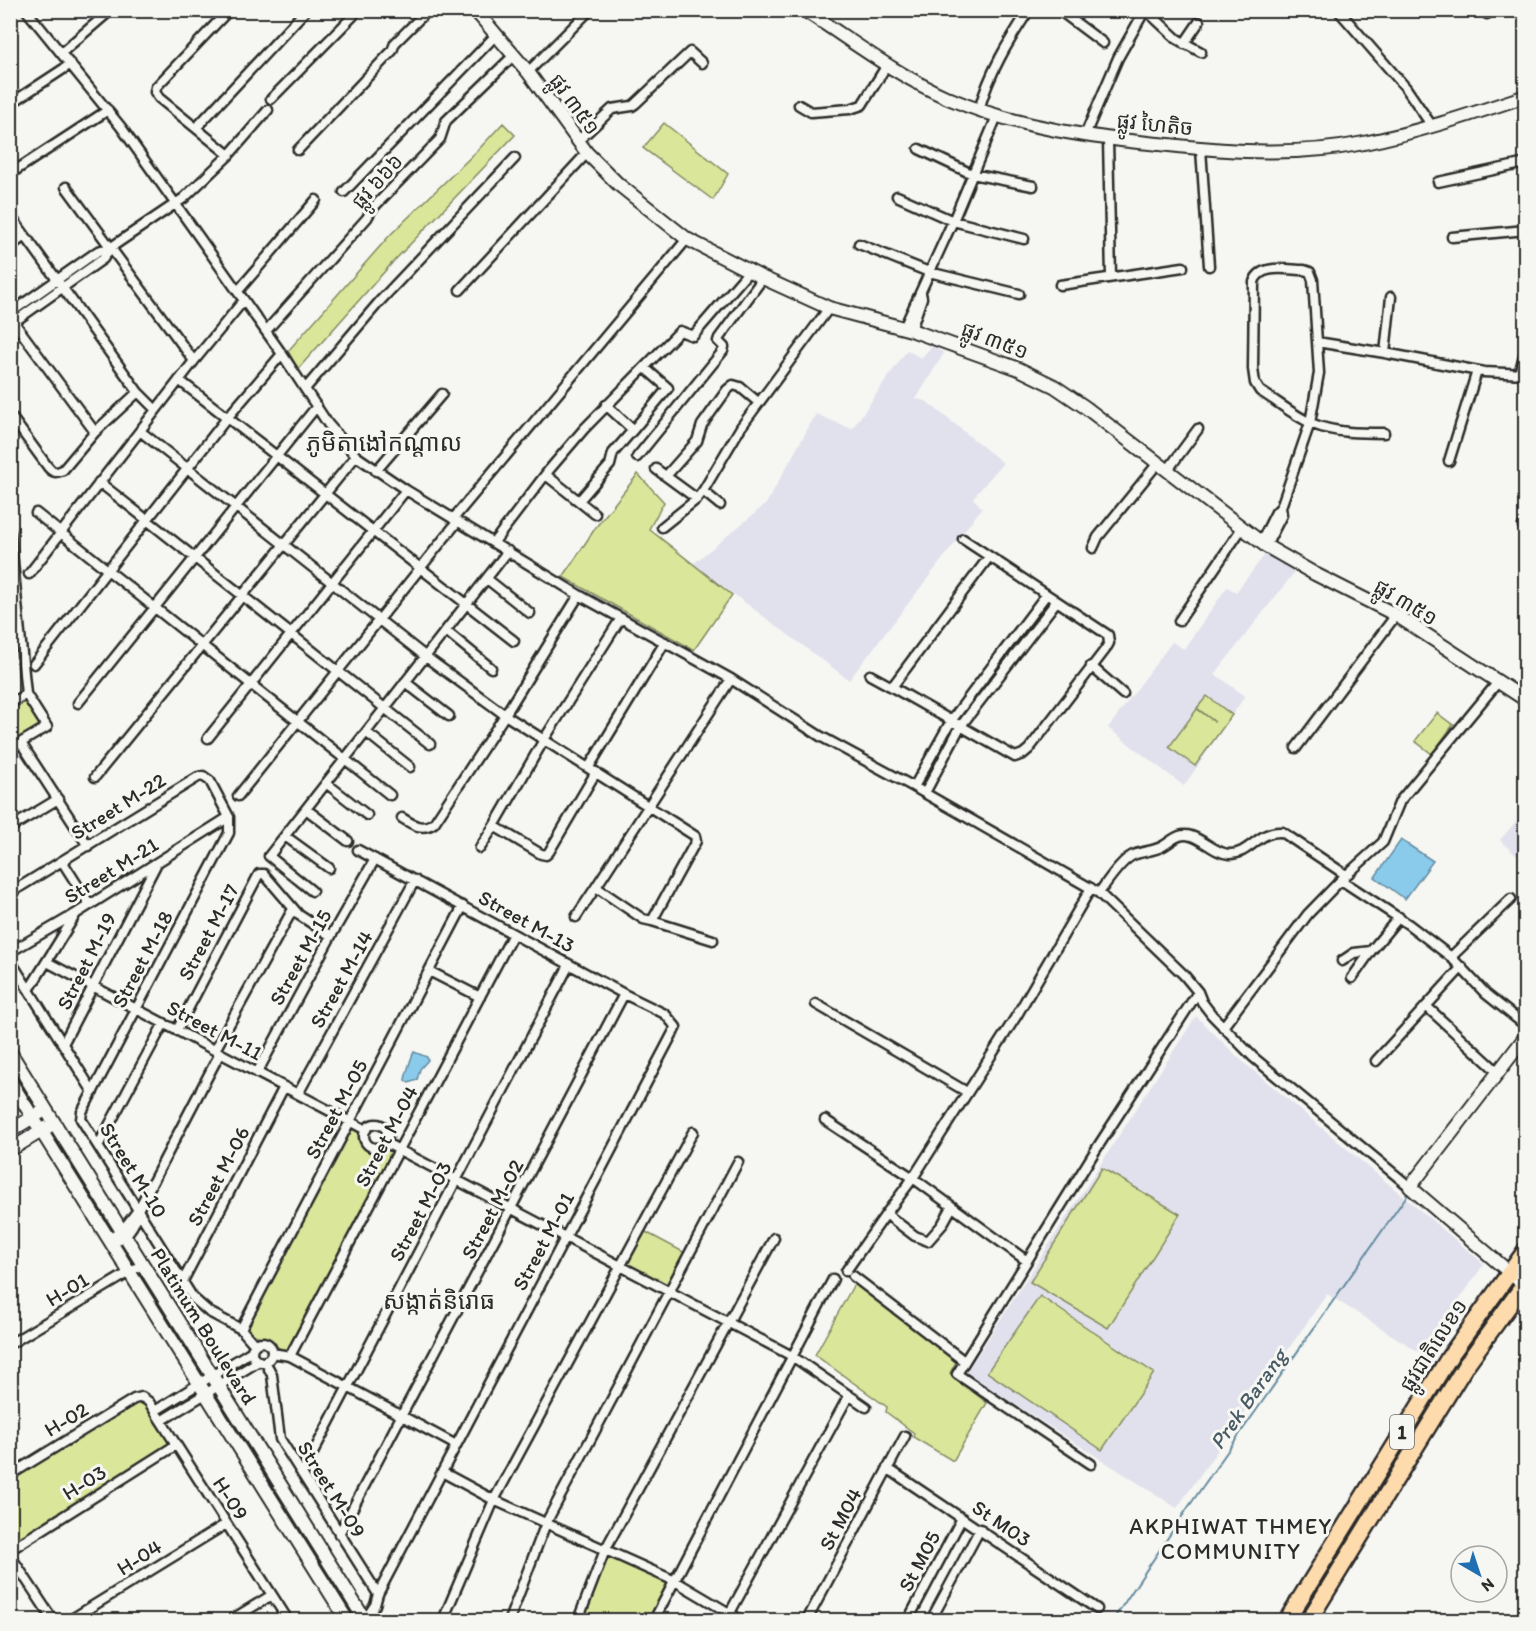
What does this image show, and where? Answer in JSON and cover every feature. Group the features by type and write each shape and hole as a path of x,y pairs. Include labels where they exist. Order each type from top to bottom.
{"highway":[{"name":"ផ្លូវជាតិលេខ១","path":"1287,1620 1427,1392 1508,1272 1525,1253"},
{"name":"ផ្លូវជាតិលេខ១","path":"1309,1620 1466,1365 1524,1283"}],"street":[{"path":"26,10 108,110 266,331 327,424 356,456 406,490 579,595 731,679 820,736 925,793 1095,891 1184,975 1198,992 1207,1009 1253,1057 1524,1283"},
{"path":"61,53 111,10"},
{"path":"229,10 156,87 155,92 159,98 230,155"},
{"path":"197,127 306,10"},
{"path":"271,99 353,16 354,10"},
{"path":"298,150 428,10"},
{"name":"ផ្លូវ ៣៥១","path":"475,10 528,72 587,153 618,184 687,239 763,278 829,308 907,329 1019,369 1054,386 1263,544 1304,568 1396,615 1526,700"},
{"path":"528,72 590,10"},
{"name":"ផ្លូវ ហៃតិច","path":"804,10 887,65 946,97 997,116 1038,127 1108,139 1248,152 1295,151 1362,143 1432,126 1526,96"},
{"path":"979,110 993,69 1005,45 1029,10"},
{"path":"1059,10 1103,43"},
{"path":"1085,135 1118,58 1145,10 1184,44 1202,52"},
{"path":"1338,10 1406,88 1432,126"},
{"path":"1184,44 1199,22"},
{"path":"344,192 496,35"},
{"path":"578,141 612,109 635,104 690,52 702,63"},
{"name":"ផ្លូវ ៦៦៦","path":"266,331 367,218 372,209 440,139 446,121 513,56"},
{"path":"10,104 71,64"},
{"path":"799,105 811,112 850,109 862,105 887,65"},
{"path":"10,174 108,110"},
{"path":"95,432 12,321 98,251 110,248 175,205 230,155 268,110"},
{"path":"907,329 922,298 921,293 929,272 997,116"},
{"path":"1108,139 1111,277"},
{"path":"1201,148 1209,266"},
{"path":"919,149 972,174 1033,186"},
{"path":"460,290 587,153"},
{"path":"305,390 380,301 515,158"},
{"path":"1438,182 1526,163"},
{"path":"66,187 194,361"},
{"path":"897,196 953,221 1024,238"},
{"path":"238,291 316,200"},
{"path":"16,223 138,392 156,410"},
{"path":"1452,237 1526,230"},
{"path":"10,246 25,236"},
{"path":"238,796 456,520 687,239"},
{"path":"859,244 929,272 1019,294"},
{"path":"1060,285 1183,267"},
{"path":"1263,544 1282,515 1281,507 1310,423 1319,373 1313,280 1310,272 1264,270 1257,274 1254,282 1255,383 1260,391 1310,423 1352,433 1384,433"},
{"path":"494,542 546,475 606,405 680,331 693,336 749,271"},
{"path":"637,457 723,351 724,347 718,341 719,338 763,278"},
{"path":"10,313 60,284"},
{"path":"1385,352 1391,297"},
{"path":"29,573 244,300"},
{"path":"662,527 704,491 758,402 829,308"},
{"path":"1317,342 1385,352 1477,371 1522,374 1526,348"},
{"path":"34,664 227,418 282,354"},
{"path":"579,501 610,465 613,453 668,388 645,368"},
{"path":"1449,461 1477,371"},
{"path":"179,380 514,641"},
{"path":"667,475 697,441 702,425 733,385 740,387 758,402"},
{"path":"10,415 51,471 57,472 63,470 95,432 138,392"},
{"path":"376,471 442,394"},
{"path":"606,405 633,430"},
{"path":"78,703 316,406"},
{"path":"1093,548 1098,537 1198,429"},
{"path":"140,431 331,584 505,715 545,738 697,838 652,921"},
{"path":"95,777 356,456"},
{"path":"656,469 697,499"},
{"path":"546,475 595,514"},
{"path":"99,482 430,744"},
{"path":"208,738 406,490"},
{"path":"704,491 720,505"},
{"path":"36,513 390,795"},
{"path":"1179,621 1242,528"},
{"path":"10,532 12,571 26,694 47,727 10,749"},
{"path":"870,675 1016,757 1029,749 1105,650 1109,643 1108,635 963,539"},
{"path":"312,891 269,856 508,551"},
{"path":"891,687 989,558"},
{"path":"487,579 530,613"},
{"path":"402,818 416,827 429,826 434,823 505,715 579,595"},
{"path":"914,787 951,721 1046,595"},
{"path":"925,793 960,727 1056,602"},
{"path":"1296,748 1396,615"},
{"path":"480,848 545,738 621,618"},
{"path":"10,631 20,626"},
{"path":"446,631 491,668"},
{"path":"494,826 541,854 546,855 549,852 665,642"},
{"path":"1091,666 1123,693"},
{"path":"576,917 731,679"},
{"path":"405,682 449,716"},
{"path":"1223,1027 1308,914 1383,842 1400,801 1498,682"},
{"path":"10,704 26,694"},
{"path":"366,732 410,767"},
{"path":"21,743 88,846"},
{"name":"Street M-22","path":"10,894 198,777 210,781 229,817"},
{"path":"326,783 367,815"},
{"path":"10,828 58,799"},
{"path":"306,809 348,841"},
{"name":"Street M-21","path":"10,952 90,905 229,817"},
{"name":"Street M-18","path":"81,1116 229,833 229,817"},
{"path":"964,1362 849,1274 886,1214 913,1178 1095,891 1134,854 1162,847 1182,835 1191,836 1214,849 1229,854 1240,852 1271,831 1282,832 1451,957 1486,994 1526,1026"},
{"path":"285,836 329,868"},
{"name":"Street M-13","path":"358,850 665,1014 676,1028"},
{"name":"Street M-15","path":"257,1073 375,859"},
{"path":"62,861 90,905"},
{"name":"Street M-19","path":"63,1044 157,863"},
{"name":"Street M-17","path":"177,1030 259,874 264,874 299,915 331,936"},
{"name":"Street M-14","path":"297,1094 415,880"},
{"path":"596,888 643,919 713,940"},
{"path":"1451,957 1511,899"},
{"name":"Street M-05","path":"241,1329 463,906"},
{"path":"111,1242 136,1223 138,1210 293,909"},
{"path":"29,990 77,913"},
{"path":"1352,978 1399,917"},
{"name":"Street M-04","path":"290,1356 513,934"},
{"path":"1342,961 1354,953 1371,951"},
{"path":"10,960 93,1092"},
{"name":"Street M-11","path":"47,962 366,1130"},
{"name":"Street M-03","path":"302,1474 569,964"},
{"path":"1376,1061 1462,967"},
{"path":"429,971 480,997"},
{"path":"1091,1464 957,1374 1122,1107 1198,992"},
{"name":"Street M-02","path":"339,1534 624,994"},
{"path":"816,1004 967,1092"},
{"path":"1426,1006 1498,1072"},
{"path":"98,1146 164,1023"},
{"name":"Street M-01","path":"362,1619 375,1605 377,1596 676,1028"},
{"path":"1410,1187 1526,1036"},
{"name":"Platinum Boulevard","path":"10,1052 362,1619"},
{"name":"Platinum Boulevard","path":"10,1081 347,1620"},
{"name":"Street M-06","path":"183,1281 284,1087"},
{"path":"10,1131 46,1109"},
{"name":"Street M-10","path":"81,1116 200,1306 241,1329 254,1348"},
{"path":"825,1120 913,1178 1027,1261"},
{"path":"10,1150 54,1123"},
{"path":"376,1124 384,1127 388,1134 386,1143 376,1149 369,1146 364,1140 366,1130 376,1124"},
{"path":"443,1620 494,1500 693,1132"},
{"path":"386,1143 792,1356 866,1407"},
{"path":"509,1620 546,1523 738,1162"},
{"path":"886,1214 915,1236 928,1242 942,1225 952,1207"},
{"path":"578,1620 605,1550 774,1238"},
{"name":"H-01","path":"10,1344 143,1264"},
{"path":"654,1620 833,1279"},
{"path":"216,1381 263,1342 270,1346 272,1353"},
{"path":"254,1348 254,1358 262,1361"},
{"path":"155,1411 262,1361 272,1353 290,1356 456,1445"},
{"name":"Street M-09","path":"262,1361 272,1375 280,1438 377,1596"},
{"path":"161,1421 202,1388"},
{"path":"728,1618 849,1395"},
{"name":"H-09","path":"142,1397 155,1411 288,1620"},
{"name":"H-02","path":"10,1474 134,1399 142,1397"},
{"name":"St M04","path":"807,1620 905,1436"},
{"name":"H-03","path":"10,1550 176,1444"},
{"name":"St M03","path":"887,1468 1097,1609"},
{"path":"442,1472 494,1500 675,1581 728,1618 741,1620"},
{"name":"St M05","path":"908,1620 962,1518"},
{"name":"H-04","path":"70,1620 226,1524"},
{"name":"St M05","path":"931,1620 980,1529"},
{"path":"10,1555 52,1620"},
{"path":"231,1620 272,1595"}],"shaded area":[{"path":"932,346 944,353 916,399 926,401 1003,463 973,498 982,508 849,680 693,564 766,504 816,414 852,429 907,350 921,358"},
{"path":"1267,552 1297,569 1215,674 1245,696 1184,786 1108,728 1172,642 1184,649 1227,587 1236,592"},
{"path":"1525,811 1525,864 1500,840"},
{"path":"1196,1016 1242,1061 1484,1264 1422,1354 1327,1294 1177,1508 966,1373"}],"green space":[{"path":"503,123 515,135 393,262 298,369 288,351 390,235"},
{"path":"664,123 728,174 713,200 643,148"},
{"path":"638,474 664,502 649,529 732,595 694,650 563,577 596,527"},
{"path":"26,694 47,727 11,749 11,704"},
{"path":"1207,696 1232,715 1195,766 1169,747 1197,709 1215,722 1197,708"},
{"path":"1437,713 1453,725 1432,754 1415,741"},
{"path":"350,1122 366,1130 364,1140 369,1146 380,1148 386,1143 399,1150 290,1356 269,1341 241,1329"},
{"path":"1102,1168 1180,1214 1108,1328 1030,1282"},
{"path":"640,1229 689,1255 669,1292 620,1267"},
{"path":"854,1284 957,1360 950,1373 987,1403 953,1461 913,1437 914,1433 886,1412 887,1407 815,1355"},
{"path":"1040,1296 1154,1373 1102,1450 987,1372"},
{"path":"142,1397 174,1444 11,1550 11,1475"},
{"path":"605,1550 675,1581 654,1620 578,1620"}],"water":[{"path":"1401,840 1433,861 1405,899 1375,877"},
{"path":"414,1052 427,1057 428,1060 420,1069 417,1080 409,1083 405,1078"}],"waterway":[{"name":"Prek Barang","path":"1113,1620 1187,1509 1408,1194"}],"district":[{"name":"ភូមិតាងៅកណ្តាល","path":"384,442"},
{"name":"សង្កាត់និរោធ","path":"439,1300"},
{"name":"AKPHIWAT THMEY COMMUNITY","path":"1231,1538"}]}
